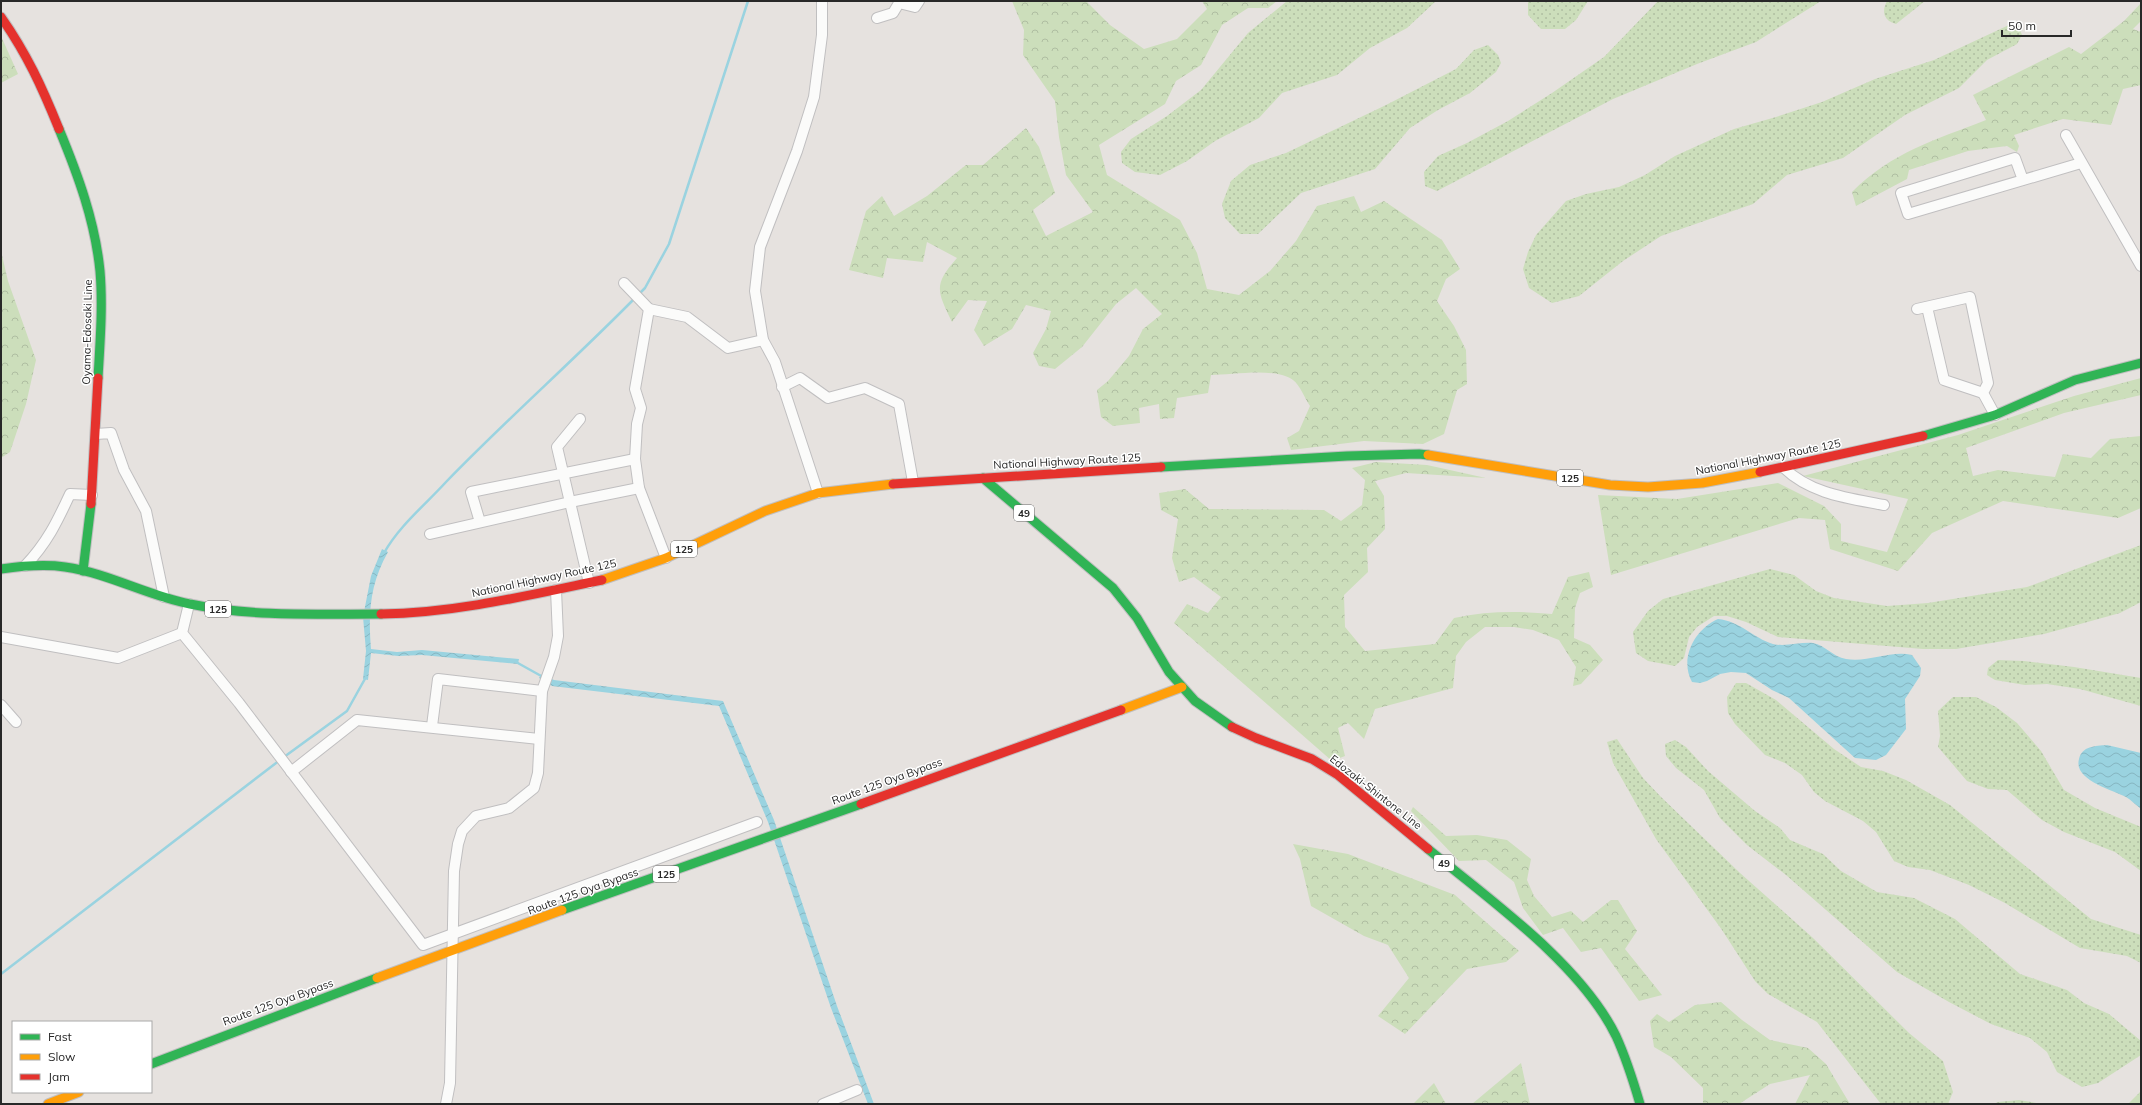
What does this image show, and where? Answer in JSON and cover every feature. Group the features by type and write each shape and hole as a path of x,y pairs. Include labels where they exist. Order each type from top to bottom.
{"main road":[{"name":"Oyama-Edosaki Line","path":"1,17 21,45 39,80 76,169 89,209 99,265 101,300 96,434 92,494 83,571"},
{"path":"2124,366 2141,354"},
{"name":"National Highway Route 125","path":"1,569 25,566 57,566 83,571 189,604 249,613 383,614 452,610 589,583 633,570 666,558 765,511 818,493 913,482 1347,456 1419,454 1610,485 1648,487 1702,483 1784,468 1940,432 1995,415 2075,380 2124,366 2141,363"},
{"name":"Edozaki-Shintone Line","path":"983,478 1113,588 1137,618 1169,672 1194,701 1227,724 1256,738 1312,759 1338,775 1540,943 1576,976 1602,1010 1612,1026 1630,1065 1640,1104"},
{"name":"Route 125 Oya Bypass","path":"152,1064 247,1026 453,950 1182,687"},
{"path":"48,1104 76,1093"}],"street":[{"path":"818,493 775,362 763,340 755,291 760,247 797,151 814,97 822,35 822,1"},
{"path":"877,18 893,13 898,3 915,7 919,1"},
{"path":"2066,135 2141,266"},
{"path":"2023,180 2015,158 1901,193 1908,214 2081,163"},
{"path":"624,283 649,309 687,316 728,348 763,340"},
{"path":"1917,309 1970,297 1988,383 1983,393"},
{"path":"1927,307 1944,380 1983,393 1995,415"},
{"path":"649,309 635,389 641,408 637,424 634,459 639,488 666,558"},
{"path":"782,386 800,378 828,398 865,388 899,404 913,482"},
{"path":"580,419 557,447 589,583"},
{"path":"96,434 111,433 124,470 146,511 164,597"},
{"path":"480,522 472,492 634,459"},
{"path":"1784,468 1795,478 1811,487 1835,495 1884,505"},
{"path":"430,534 639,488"},
{"path":"25,566 45,543 55,527 70,494 92,494"},
{"path":"446,1104 450,1083 454,871 458,844 462,831 476,816 509,808 534,788 538,773 542,691 554,657 558,636 556,590"},
{"path":"182,632 189,604"},
{"path":"1,637 118,658 182,632"},
{"path":"182,632 239,703 423,945 757,822"},
{"path":"432,726 438,679 542,691"},
{"path":"1,705 16,722"},
{"path":"289,769 356,720 432,726 539,738"},
{"path":"823,1104 857,1090"}],"green space":[{"path":"1012,1 1086,1 1110,25 1144,49 1177,39 1207,9 1202,1 1277,1 1268,8 1248,8 1222,25 1201,65 1176,81 1165,104 1099,145 1107,175 1180,220 1197,253 1207,289 1239,295 1270,271 1296,241 1317,206 1354,196 1361,212 1384,201 1442,240 1460,269 1446,279 1437,301 1454,326 1466,350 1467,384 1457,390 1444,434 1423,444 1364,441 1291,450 1287,438 1299,431 1310,406 1296,382 1285,376 1265,373 1211,375 1208,393 1177,398 1174,418 1160,419 1159,404 1139,408 1140,423 1113,426 1101,417 1097,390 1108,381 1129,356 1143,329 1162,314 1136,288 1116,304 1082,347 1055,369 1039,366 1033,353 1046,329 1051,311 1026,305 1012,329 984,346 974,330 987,301 968,300 952,322 943,303 940,288 944,275 957,258 927,242 923,262 887,258 883,278 849,270 866,211 882,196 894,216 927,196 966,165 983,165 1026,128 1039,147 1055,193 1033,210 1046,236 1093,212 1066,175 1059,137 1055,101 1023,55 1024,30"},
{"path":"1287,1 1436,1 1407,28 1370,48 1337,75 1282,93 1259,118 1215,141 1187,161 1160,175 1135,172 1122,163 1121,152 1131,139 1167,116 1201,90 1248,33"},
{"path":"1528,1 1588,1 1576,20 1565,29 1541,29 1528,15"},
{"path":"1658,1 1821,1 1756,42 1697,64 1613,99 1437,191 1425,186 1424,172 1438,156 1467,143 1508,121 1604,57"},
{"path":"1887,1 1925,1 1896,24 1889,21 1885,16 1884,9"},
{"path":"2141,3 2141,21 2133,29 2141,32 2141,85 2123,89 2111,125 2063,119 2014,135 2019,146 2017,152 2007,146 1968,151 1909,170 1907,179 1856,206 1852,192 1867,178 1883,167 1915,148 1986,120 1973,95 2069,47 2081,54 2124,21"},
{"path":"2011,24 2018,25 2022,35 2017,44 1987,60 1959,88 1905,115 1843,158 1787,175 1753,204 1661,236 1623,261 1579,296 1552,303 1529,288 1523,269 1528,252 1536,235 1566,201 1586,194 1619,187 1645,175 1675,156 1734,129 1822,102 1875,79 1934,60"},
{"path":"1,36 18,74 1,83"},
{"path":"1488,45 1498,55 1501,63 1496,72 1470,93 1438,110 1410,128 1375,169 1301,193 1258,234 1240,234 1225,218 1222,204 1231,181 1250,165 1286,153 1386,105 1456,69 1474,50"},
{"path":"1,251 8,281 36,360 26,404 10,452 1,458"},
{"path":"2141,378 2141,395 2064,413 1966,448 1973,476 1998,470 2055,477 2063,454 2091,458 2110,439 2141,436 2141,508 2118,518 2003,501 1932,533 1898,571 1830,549 1825,520 1799,518 1611,575 1598,495 1677,499 1778,483 1824,506 1841,524 1841,541 1887,552 1908,499 1803,476 1958,435 2074,396"},
{"path":"1376,462 1427,465 1486,478 1406,473 1375,481 1384,496 1385,529 1367,548 1368,572 1344,595 1345,627 1365,651 1435,644 1454,618 1503,612 1552,614 1568,577 1589,572 1593,587 1580,593 1575,608 1574,638 1590,645 1603,660 1581,684 1573,686 1576,667 1559,640 1533,630 1514,627 1485,627 1466,642 1456,656 1453,688 1375,709 1364,739 1348,723 1338,728 1345,756 1332,761 1174,623 1187,604 1208,613 1221,597 1194,577 1179,582 1172,558 1178,519 1161,510 1159,493 1185,489 1209,509 1324,510 1341,521 1362,505 1365,480 1352,468"},
{"path":"2141,545 2141,602 2120,613 2044,634 1956,649 1923,649 1778,637 1746,622 1727,616 1714,616 1697,627 1689,637 1684,658 1675,666 1648,661 1636,653 1633,632 1648,611 1663,599 1770,569 1794,575 1816,591 1834,598 1887,606 1928,603 2027,587"},
{"path":"1998,660 2024,661 2074,667 2141,678 2141,706 2080,689 2047,684 2025,685 1995,680 1987,675 1988,668"},
{"path":"1736,683 1746,683 1776,700 1834,749 1861,767 1883,771 1906,780 1950,805 2091,919 2141,935 2141,963 2127,956 2080,948 2005,903 1969,885 1930,870 1908,867 1894,861 1876,832 1863,821 1825,801 1814,792 1802,775 1785,763 1765,755 1735,724 1728,713 1727,697"},
{"path":"1953,697 1976,697 1996,707 2017,723 2041,751 2064,790 2095,808 2141,827 2141,871 2115,852 2064,832 2042,820 2007,790 1988,789 1967,781 1938,747 1940,736 1938,711"},
{"path":"1617,739 1643,778 1661,797 1740,873 1813,938 1909,1033 1943,1061 1953,1092 1948,1104 1881,1104 1817,1022 1768,994 1755,981 1722,930 1656,839 1613,763 1607,742"},
{"path":"1675,740 1686,747 1708,771 1755,811 1780,828 1790,840 1823,854 1841,871 1877,892 1914,898 1955,919 2020,974 2067,990 2084,1003 2109,1014 2141,1041 2141,1055 2098,1083 2082,1087 2057,1072 2047,1052 2030,1038 1991,1024 1897,972 1786,875 1747,845 1720,818 1704,790 1676,768 1666,756 1665,744"},
{"path":"1413,807 1446,836 1477,835 1507,840 1531,859 1527,880 1534,896 1552,917 1571,911 1583,922 1611,900 1618,900 1637,931 1625,949 1662,995 1639,1001 1601,948 1581,952 1563,928 1543,935 1523,908 1514,882 1486,860 1459,861 1411,811"},
{"path":"1293,844 1348,854 1455,895 1519,951 1506,962 1467,969 1405,1034 1378,1016 1409,978 1388,945 1364,936 1311,906 1300,859"},
{"path":"1721,1002 1742,1020 1770,1040 1808,1048 1826,1064 1850,1104 1795,1104 1810,1075 1770,1084 1739,1104 1703,1104 1703,1088 1671,1057 1654,1047 1650,1021 1657,1014 1669,1022 1695,1005"},
{"path":"1521,1063 1530,1104 1472,1104"},
{"path":"1434,1083 1446,1104 1413,1104"},
{"path":"2141,1091 2141,1104 2128,1104"},
{"path":"2019,1100 2042,1104 1993,1104 1998,1102"}],"water":[{"path":"382,549 388,552 377,575 374,587 370,610 371,649 397,652 422,650 519,659 518,664 422,655 398,656 371,653 368,680 363,679 366,651 363,617 371,576"},
{"path":"1718,619 1726,620 1740,626 1759,638 1773,644 1782,645 1813,643 1841,658 1846,659 1854,660 1896,654 1912,655 1921,668 1920,676 1905,699 1906,729 1886,755 1876,760 1855,758 1789,698 1772,690 1746,673 1731,672 1720,674 1700,683 1692,682 1688,673 1688,654 1696,637 1702,630"},
{"path":"542,674 554,680 723,701 774,820 837,1006 874,1104 868,1104 831,1008 768,822 719,706 552,686 539,678"},
{"path":"2107,745 2141,753 2141,809 2126,797 2095,783 2082,773 2079,766 2079,759 2083,751 2098,746"}],"waterway":[{"path":"639,294 645,288 669,244 748,1"},
{"path":"384,553 397,534 446,482 635,298"},
{"path":"516,662 543,677"},
{"path":"284,757 347,711 366,677"},
{"path":"1,974 280,760"}],"traffic: fast":[{"path":"59,129 85,198 98,252 101,298 98,378"},
{"path":"1923,436 1995,415 2075,380 2141,363"},
{"path":"1161,467 1347,456 1428,455"},
{"path":"983,478 1113,588 1137,618 1169,672 1195,701 1232,727"},
{"path":"83,571 91,504"},
{"path":"1,569 33,566 65,567 97,574 174,600 237,611 285,614 381,614"},
{"path":"562,910 861,804"},
{"path":"1428,849 1532,934 1580,983 1600,1009 1616,1036 1629,1069 1640,1104"},
{"path":"152,1064 377,978"}],"traffic: slow":[{"path":"1428,455 1610,485 1648,487 1702,483 1760,472"},
{"path":"602,580 666,558 765,511 818,493 893,484"},
{"path":"1121,710 1182,687"},
{"path":"377,978 562,910"},
{"path":"48,1104 76,1093"}],"traffic: jam":[{"path":"1,17 19,44 33,71 59,129"},
{"path":"91,504 98,378"},
{"path":"1760,472 1923,436"},
{"path":"893,484 1161,467"},
{"path":"381,614 409,613 464,607 602,580"},
{"path":"861,804 1121,710"},
{"path":"1232,727 1256,738 1312,759 1338,775 1428,849"}]}
